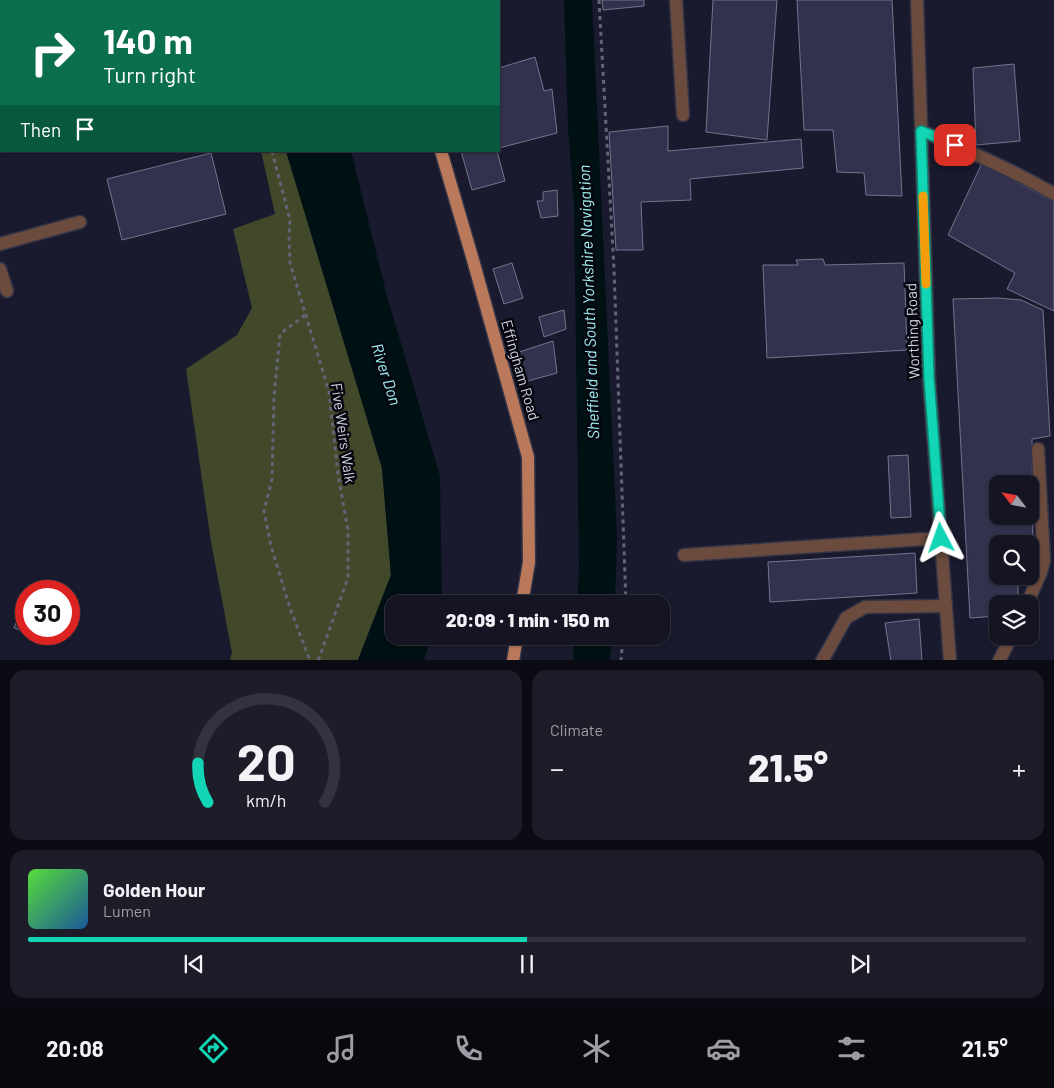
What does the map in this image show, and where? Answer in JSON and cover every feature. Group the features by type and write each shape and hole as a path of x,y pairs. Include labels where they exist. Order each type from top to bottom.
{"main road":[{"name":"Effingham Road","path":"441,152 528,457 529,562 524,595"},
{"path":"513,660 516,645"}],"street":[{"path":"676,0 683,115"},
{"name":"Worthing Road","path":"917,0 929,378 950,660"},
{"path":"921,131 973,152 1027,178 1054,194"},
{"path":"0,244 80,222"},
{"path":"0,269 7,291"},
{"path":"1031,595 1044,560 1038,450"},
{"path":"684,555 941,538"},
{"path":"822,660 846,618 865,608 946,606"},
{"path":"999,660 1007,645"}],"path":[{"path":"599,0 614,269 626,595"},
{"name":"Five Weirs Walk","path":"272,152 290,220 290,263 330,392 338,475 348,530 348,578 318,660"},
{"path":"305,315 280,334 274,397 272,479 264,511 271,546 290,608 310,660"},
{"path":"621,660 622,645"}],"green space":[{"path":"261,152 286,152 382,468 391,575 358,660 230,660 232,653 211,542 186,369 237,335 252,308 233,229 275,214"}],"water":[{"name":"Sheffield and South Yorkshire Navigation","path":"564,0 592,0 617,538 615,595 578,595 579,570 574,205 568,129"},
{"name":"River Don","path":"286,152 351,152 387,296 440,476 442,595 385,595 385,645 429,645 424,660 358,660 391,575 382,468"},
{"path":"574,645 612,645 610,660 573,660"}],"building":[{"path":"602,0 644,0 644,6 603,10"},
{"path":"713,0 777,0 767,140 706,132"},
{"path":"797,0 892,0 902,196 866,195 864,173 837,172 833,130 804,130"},
{"path":"535,57 544,91 552,89 557,133 500,148 500,68"},
{"path":"1014,64 1020,141 976,145 973,68"},
{"path":"668,126 668,151 801,139 803,168 690,179 691,200 641,202 643,250 616,250 609,132"},
{"path":"461,152 497,152 505,181 472,190"},
{"path":"211,153 226,214 122,240 107,179"},
{"path":"982,163 1054,202 1054,311 1007,289 1015,273 948,235"},
{"path":"557,190 558,216 541,218 537,201 543,201 543,192"},
{"path":"823,259 825,265 904,263 907,350 767,358 763,265 798,265 796,260"},
{"path":"512,263 523,298 504,304 493,269"},
{"path":"998,298 1021,300 1043,310 1050,436 1032,439 1032,475 989,475 989,525 1033,525 1033,535 989,535 989,585 1018,585 1018,595 989,595 989,617 970,618 953,299"},
{"path":"564,310 566,329 544,337 539,317"},
{"path":"553,341 557,373 524,382 516,353"},
{"path":"908,455 911,517 891,518 888,456"},
{"path":"915,553 917,593 770,602 768,562"},
{"path":"919,619 922,660 891,660 885,623"}],"slow traffic":[{"path":"923,196 926,284"}],"route":[{"path":"941,538 929,378 921,131 955,145"}]}
